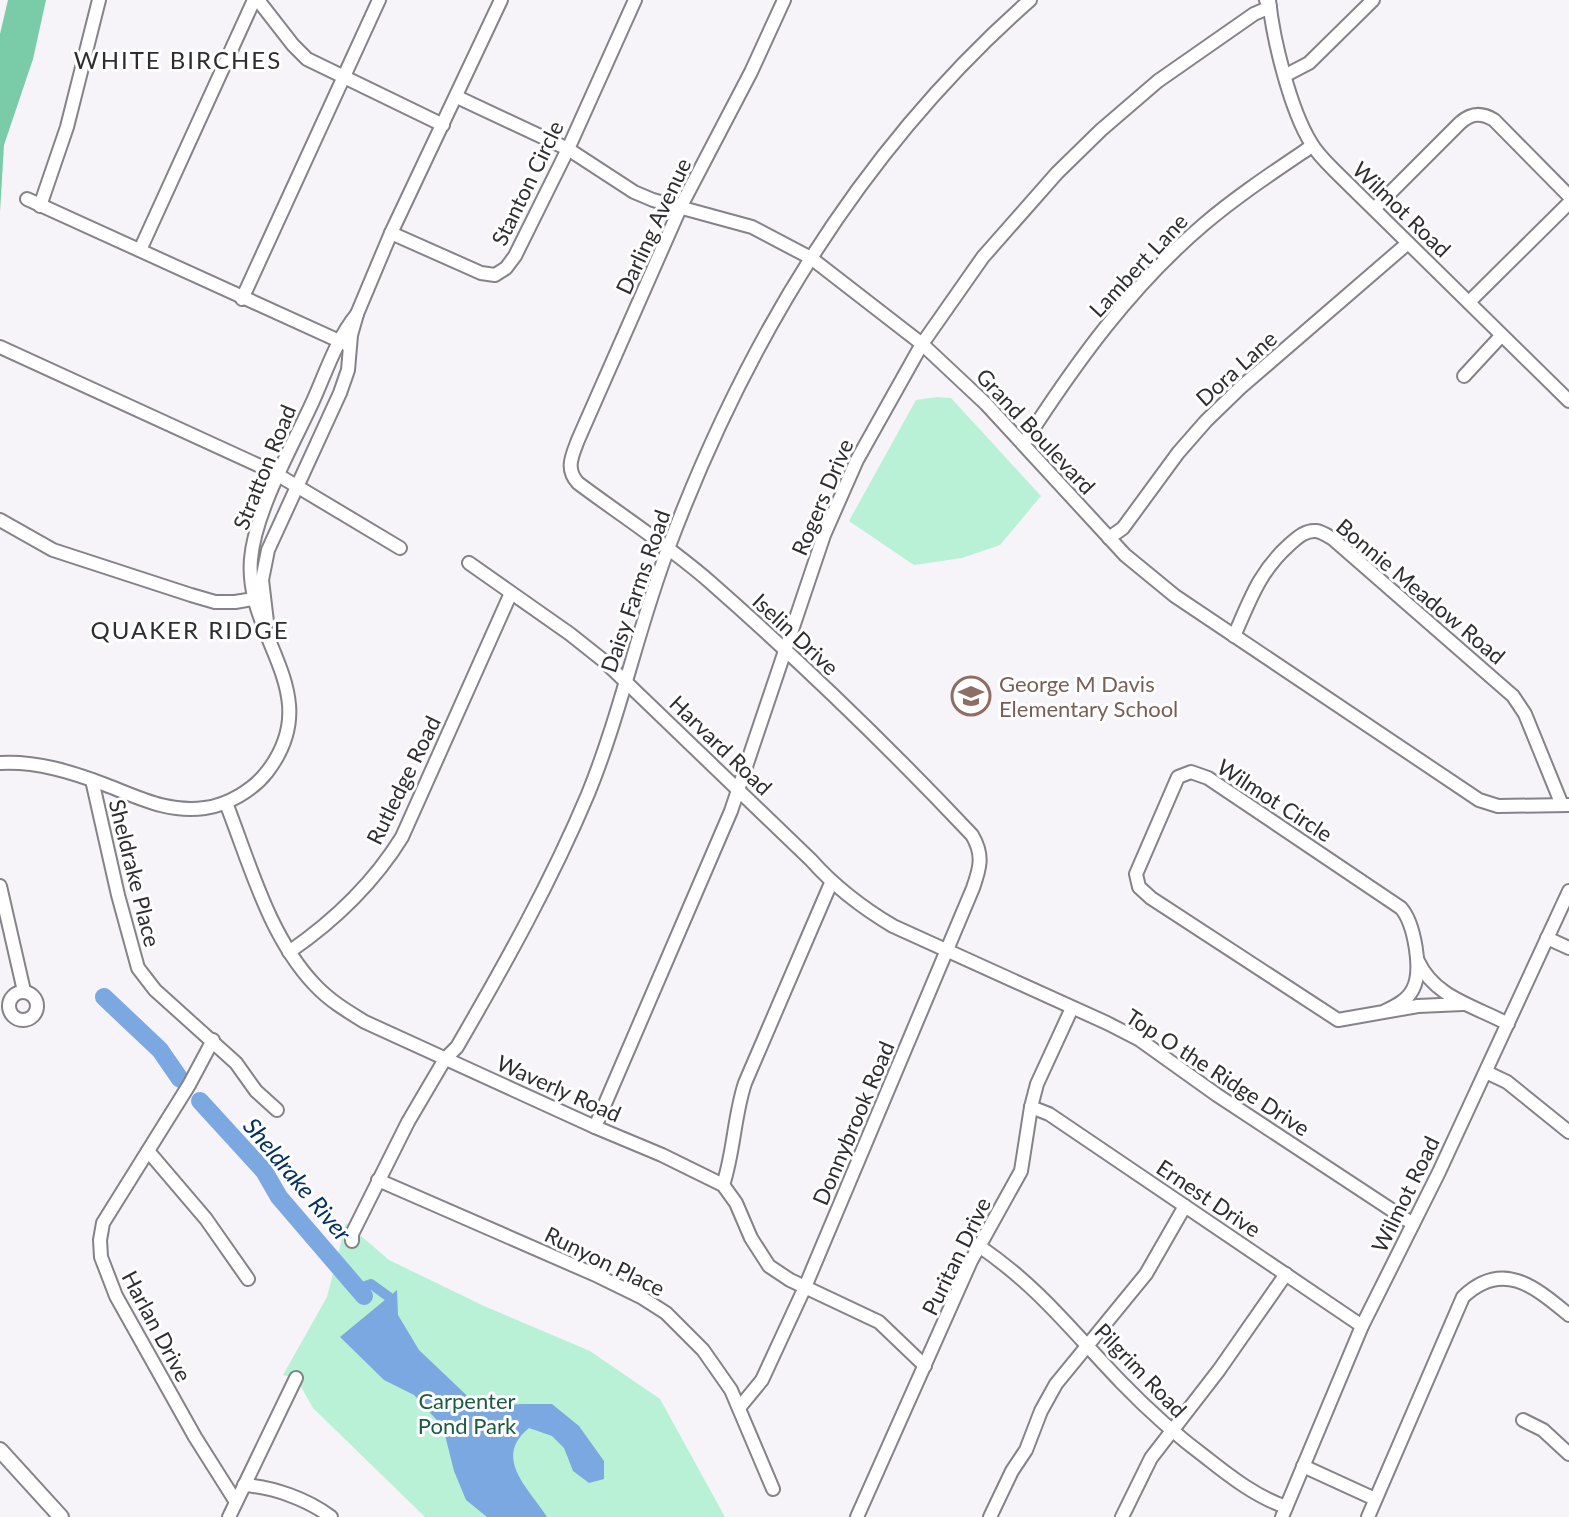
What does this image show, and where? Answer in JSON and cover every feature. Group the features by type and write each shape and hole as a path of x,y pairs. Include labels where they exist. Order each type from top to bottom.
{"main road":[{"path":"0,1450 61,1517"}],"street":[{"path":"40,206 67,127 99,0"},
{"path":"140,250 256,0 299,53 443,125"},
{"path":"242,299 379,0"},
{"name":"Stratton Road","path":"0,763 48,766 165,807 207,808 226,803 264,775 276,756 288,725 290,707 287,682 270,641 258,599 251,559 258,526 279,476 345,344 391,233 501,0"},
{"name":"Stanton Circle","path":"391,233 481,273 495,275 506,268 515,256 568,149 635,0"},
{"name":"Darling Avenue","path":"571,473 570,464 578,440 681,206 751,72 784,0"},
{"name":"Daisy Farms Road","path":"352,1241 352,1234 378,1180 445,1059 457,1047 510,957 553,874 589,792 668,549 701,464 761,342 840,214 916,114 983,41 1030,0"},
{"path":"1286,75 1309,63 1373,0"},
{"name":"Wilmot Road","path":"1268,2 1294,105 1312,146 1569,401"},
{"name":"Rogers Drive","path":"595,1127 731,811 824,535 887,403 922,344 983,257 1090,140 1158,81 1268,2"},
{"name":"Grand Boulevard","path":"457,97 568,149 634,192 752,227 811,258 922,344 1024,443 1125,555 1175,596 1479,800 1498,806 1565,805"},
{"path":"1374,209 1460,123 1475,114 1494,120 1569,196"},
{"name":"Lambert Lane","path":"1024,443 1088,349 1169,255 1225,207 1312,146"},
{"path":"27,199 345,344"},
{"path":"1469,302 1569,203"},
{"name":"Dora Lane","path":"1109,538 1123,528 1206,421 1408,243"},
{"path":"1464,376 1501,336"},
{"name":"Stratton Road","path":"258,599 268,550 348,370 345,344"},
{"path":"0,347 279,476 400,548"},
{"path":"1558,391 1569,380"},
{"name":"Iselin Drive","path":"571,473 578,483 709,580 881,741 972,835 977,844"},
{"path":"0,520 53,550 191,595 215,602 258,599"},
{"name":"Bonnie Meadow Road","path":"1234,636 1268,565 1301,535 1312,531 1323,533 1513,696 1525,714 1565,805"},
{"name":"Harvard Road","path":"469,563 570,634 625,682 831,883 893,926 947,950"},
{"name":"Rutledge Road","path":"289,952 339,913 362,891 391,855 409,823 511,593"},
{"name":"Wilmot Circle","path":"1383,1012 1401,1003 1412,991 1417,979 1417,958 1408,919 1401,908 1208,778 1191,772 1178,777 1136,874 1144,892 1332,1019 1344,1021 1418,1006 1463,1004"},
{"name":"Sheldrake Place","path":"92,780 138,968 155,990 236,1063 256,1091 277,1110"},
{"name":"Waverly Road","path":"226,803 270,914 289,952 316,987 336,1004 365,1022 723,1185"},
{"name":"Donnybrook Road","path":"739,1408 762,1380 805,1287 980,867 981,852 977,844"},
{"path":"831,883 745,1083 723,1185 736,1203 763,1258 779,1274 879,1322 925,1366"},
{"path":"0,886 24,991"},
{"name":"Wilmot Road","path":"1284,1512 1362,1326 1486,1072 1569,891"},
{"path":"1547,938 1569,948"},
{"name":"Top O the Ridge Drive","path":"947,950 1140,1040 1217,1095 1413,1224"},
{"name":"Wilmot Circle","path":"1417,958 1430,981 1463,1004 1508,1024"},
{"name":"Puritan Drive","path":"857,1517 979,1246 1021,1171 1037,1084 1072,1008"},
{"name":"Harlan Drive","path":"213,1040 189,1085 103,1223 100,1240 101,1257 129,1324 236,1502"},
{"path":"1486,1072 1507,1082 1569,1132"},
{"name":"Ernest Drive","path":"1031,1107 1049,1114 1362,1326"},
{"path":"148,1151 206,1219 248,1279"},
{"name":"Runyon Place","path":"378,1180 641,1297 666,1313 690,1336 731,1390 773,1489"},
{"path":"990,1517 1026,1450 1041,1411 1056,1384 1146,1274 1185,1206"},
{"name":"Pilgrim Road","path":"979,1246 1031,1285 1121,1382 1172,1430 1230,1477 1284,1512"},
{"path":"1122,1517 1151,1458 1219,1370 1286,1274"},
{"path":"1368,1517 1457,1306 1471,1289 1500,1279 1522,1282 1531,1285 1569,1315"},
{"path":"229,1517 296,1378"},
{"path":"1523,1420 1543,1430 1569,1454"},
{"path":"1303,1466 1375,1499"},
{"path":"244,1485 265,1486 331,1517"}],"green space":[{"path":"8,0 46,0 33,59 4,145 0,212 0,34"},
{"path":"951,398 1041,496 1000,545 962,558 914,565 849,521 916,400"},
{"name":"Carpenter Pond Park","path":"346,1223 389,1260 484,1306 590,1351 660,1399 725,1517 425,1517 313,1408 296,1378 283,1375 327,1297"}],"water":[{"path":"397,1290 398,1315 419,1350 480,1408 552,1404 579,1426 604,1461 604,1479 589,1483 573,1471 564,1448 552,1436 529,1428 518,1439 514,1462 517,1473 547,1517 487,1517 466,1500 454,1471 443,1427 414,1395 384,1380 340,1337"}],"waterway":[{"name":"Sheldrake River","path":"104,997 160,1050 180,1079"},
{"name":"Sheldrake River","path":"200,1101 264,1171 279,1197 364,1296"},
{"name":"Sheldrake River","path":"360,1288 371,1284 389,1297"}],"place":[{"name":"George M Davis Elementary School","path":"971,696"}],"district":[{"name":"WHITE BIRCHES","path":"178,59"},
{"name":"QUAKER RIDGE","path":"190,629"}]}
